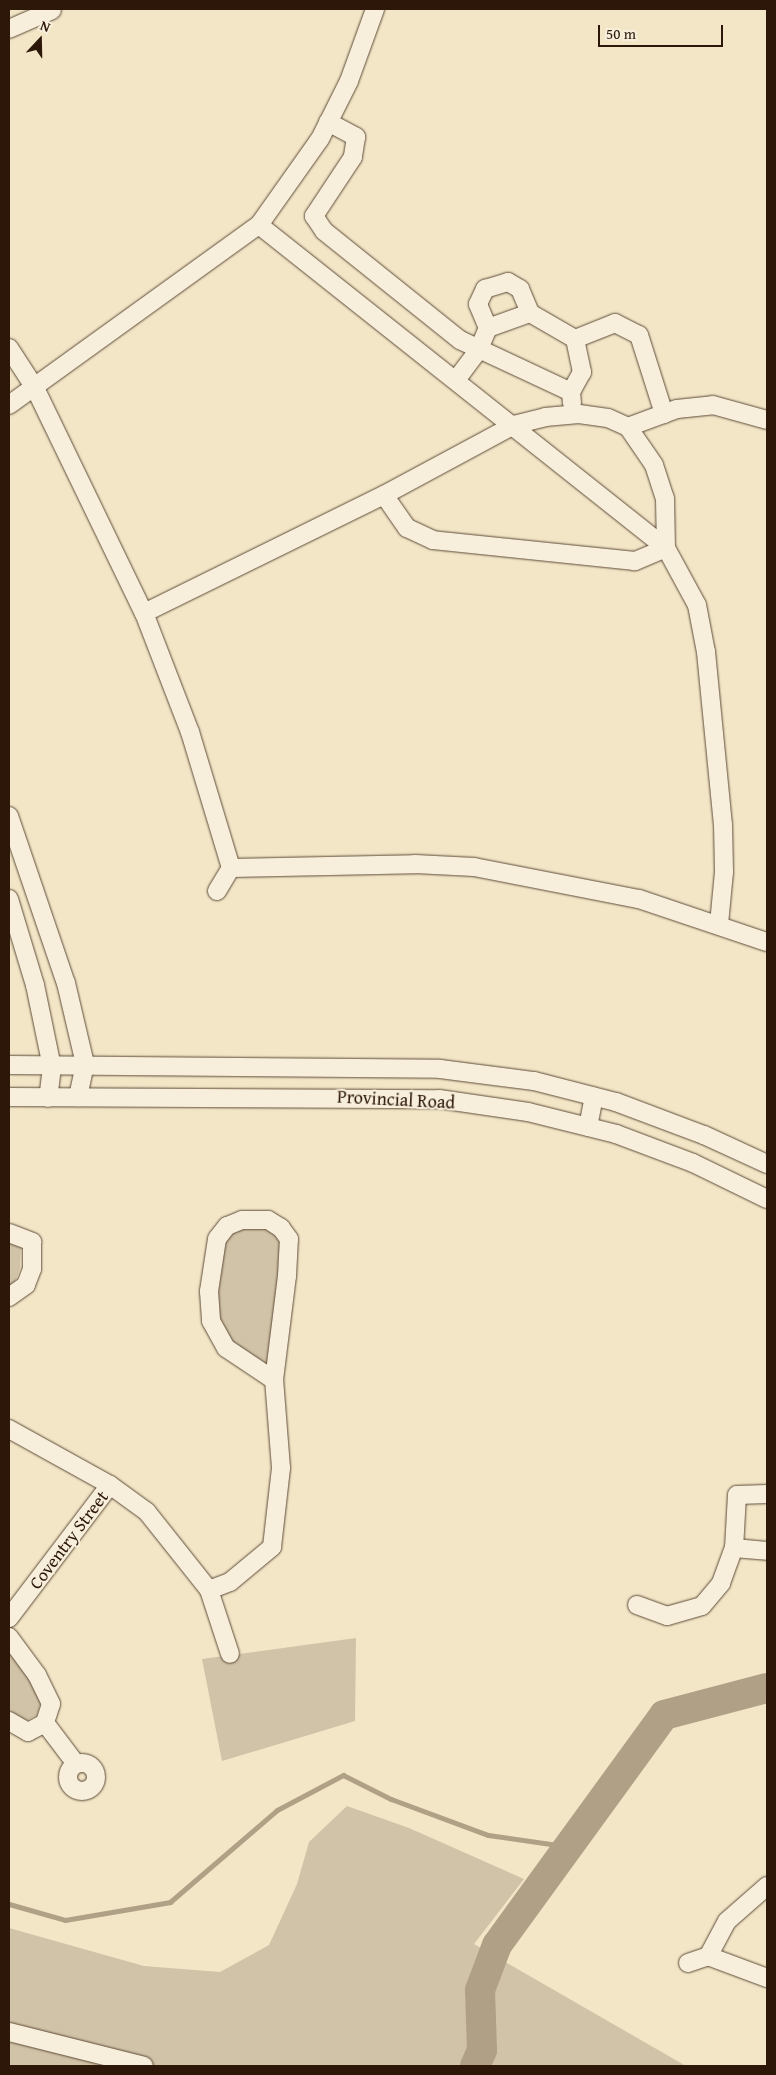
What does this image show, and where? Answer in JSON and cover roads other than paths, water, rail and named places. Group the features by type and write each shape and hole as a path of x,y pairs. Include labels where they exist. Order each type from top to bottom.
{"street":[{"path":"9,405 259,226 328,122 349,81 375,9"},
{"path":"9,29 52,10"},
{"path":"328,122 356,137 353,157 314,216 324,231 460,340 571,392"},
{"path":"259,226 514,425 666,548 697,605 706,652 723,824 724,872 719,924"},
{"path":"456,380 479,349 488,328 478,304 485,289 508,282 520,289 530,313 575,339 582,372 571,392 573,415"},
{"path":"488,328 530,313"},
{"path":"575,339 615,323 639,335 664,414"},
{"path":"9,348 35,388 144,613 190,732 231,868 217,891"},
{"path":"628,427 664,414 713,405 767,420"},
{"path":"144,613 384,495 514,425 545,417 573,415 608,418 628,427 654,465 665,498 666,548"},
{"path":"384,495 406,528 433,540 635,561 666,548"},
{"path":"9,816 66,983 85,1064 78,1097"},
{"path":"231,868 415,864 474,868 639,899 719,924 767,942"},
{"path":"9,898 35,985 52,1067 48,1098"},
{"name":"Provincial Road","path":"9,1066 52,1067 85,1064 440,1069 534,1082 594,1097 704,1135 767,1164"},
{"name":"Provincial Road","path":"9,1097 439,1099 528,1112 588,1127 693,1163 767,1199"},
{"path":"588,1127 594,1097"},
{"path":"209,1590 230,1582 272,1547 281,1468 274,1380 288,1276 288,1239 281,1228 268,1220 242,1220 227,1226 217,1240 209,1290 211,1321 226,1348 274,1380"},
{"path":"9,1233 32,1242 32,1269 26,1285 9,1297"},
{"path":"9,1429 110,1485 147,1512 209,1590 230,1654"},
{"name":"Coventry Street","path":"9,1618 110,1485"},
{"path":"637,1605 667,1616 702,1606 721,1583 734,1548 737,1495 767,1494"},
{"path":"734,1548 767,1552"},
{"path":"9,1636 37,1675 51,1704 46,1724"},
{"path":"9,1721 28,1732 46,1724"},
{"path":"46,1724 76,1764"},
{"path":"708,1956 727,1921 767,1886"},
{"path":"688,1963 708,1956 767,1978"},
{"path":"9,2032 144,2066"}],"waterway":[{"path":"475,2066 482,2050 480,1990 497,1945 664,1715 767,1688"},
{"path":"9,1904 65,1920 170,1902 277,1810 343,1775 391,1799 488,1835 571,1847"}]}
